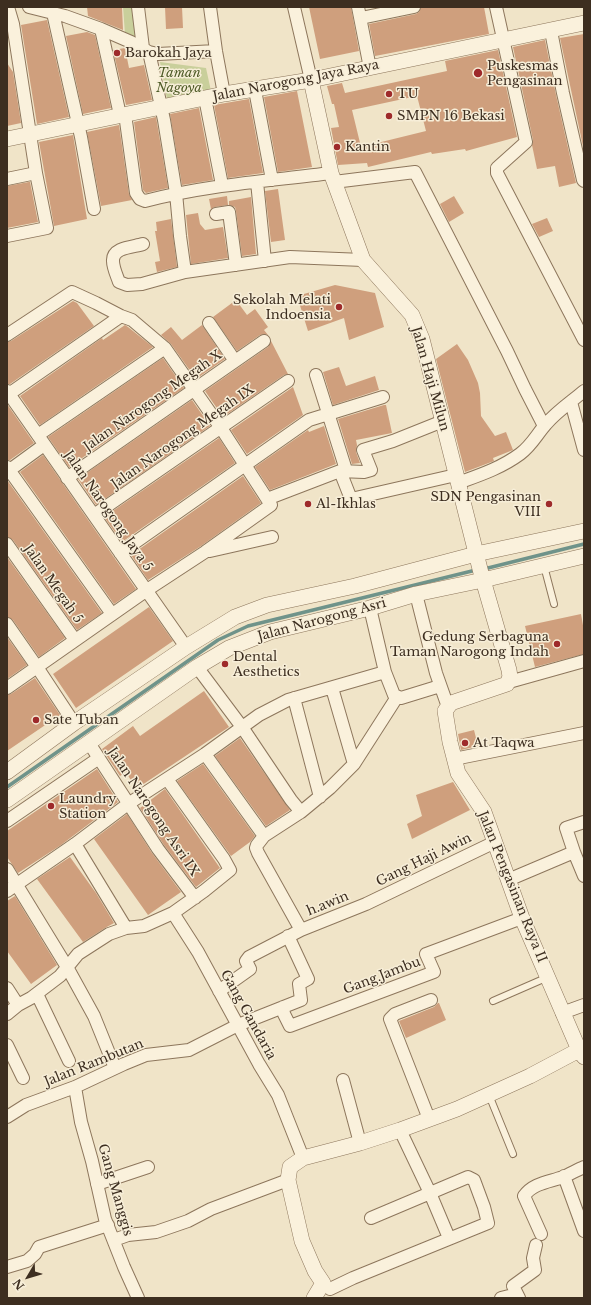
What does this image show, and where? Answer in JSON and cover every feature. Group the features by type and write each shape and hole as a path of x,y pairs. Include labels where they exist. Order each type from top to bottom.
{"street":[{"path":"7,236 47,228 36,173 33,147 12,56 13,24 8,7"},
{"path":"29,7 55,11 158,54 216,51"},
{"path":"138,7 146,50 161,106 176,193 185,272"},
{"path":"210,7 224,94"},
{"path":"294,7 312,80"},
{"path":"370,68 360,12 414,7"},
{"path":"496,7 502,40 526,142 501,163 497,168 497,173 584,340"},
{"path":"55,11 94,209"},
{"name":"Jalan Narogong Jaya Raya","path":"7,139 161,106 312,80 584,24"},
{"path":"101,29 123,115 136,193 140,199 145,201 176,193 222,185 272,180 415,172 544,426"},
{"path":"551,30 563,93 584,181"},
{"name":"Jalan Haji Milun","path":"312,80 332,177 363,260 412,315 422,339 480,567"},
{"path":"255,90 272,180"},
{"path":"205,98 222,185"},
{"path":"7,179 36,173"},
{"path":"257,182 265,261"},
{"path":"216,214 229,212 236,265"},
{"path":"143,244 119,250 115,254 112,260 119,282 127,285 142,284 185,272 290,257 363,260"},
{"path":"7,335 72,292 132,320 164,348 195,389 271,505 7,688"},
{"path":"8,393 121,316"},
{"name":"Jalan Narogong Megah X","path":"209,323 235,361"},
{"name":"Jalan Narogong Megah X","path":"68,478 264,341"},
{"path":"112,614 8,470 41,440 164,348"},
{"path":"316,375 351,499 457,479 503,465 521,454 532,444 544,426 555,414 584,391"},
{"name":"Jalan Narogong Megah IX","path":"94,515 288,381"},
{"name":"Jalan Narogong Jaya 5","path":"8,393 186,647"},
{"path":"120,553 304,423 327,413 383,397"},
{"path":"571,402 584,450"},
{"path":"267,498 343,470 364,472 371,470 363,450 393,441 442,421"},
{"name":"Jalan Narogong Asri","path":"7,800 197,667 229,648 270,632 370,608 416,594 480,567 584,531"},
{"path":"205,552 272,537"},
{"name":"Jalan Megah 5","path":"7,544 75,640"},
{"name":"Jalan Narogong Asri","path":"7,772 74,723 186,647 235,616 267,605 355,586 480,567 544,566 584,556"},
{"path":"480,567 509,670 509,682"},
{"path":"416,594 440,686 448,707 451,703 504,686 509,682 584,661"},
{"path":"370,608 385,672 394,695 401,698 440,686"},
{"path":"7,624 74,723"},
{"path":"197,667 242,727 291,800 302,812"},
{"path":"12,887 128,804 205,754 259,715 294,698 385,672"},
{"path":"332,688 354,764"},
{"path":"301,930 258,853 256,848 257,845 264,836 302,812 330,788 354,764 397,697"},
{"path":"294,698 320,796"},
{"name":"Jalan Pengasinan Raya II","path":"288,1180 290,1167 303,1158 360,1143 400,1130 489,1095 581,1053 562,1013 522,918 484,812 458,773 450,742 445,711 448,707"},
{"path":"454,759 584,733"},
{"name":"Jalan Narogong Asri IX","path":"90,743 158,849 195,898"},
{"path":"205,754 264,836"},
{"path":"7,821 99,758"},
{"path":"7,1014 18,1005 37,994 60,976 78,954 109,934 126,928 144,926 173,913 195,898 230,870 229,866 167,779"},
{"path":"584,822 566,828 584,876"},
{"name":"Gang Haji Awin","path":"366,904 495,842"},
{"path":"74,844 126,928"},
{"path":"508,880 574,852"},
{"path":"7,869 12,887 67,967 94,1016 115,1068"},
{"name":"h.awin","path":"219,991 250,969 246,961 249,957 301,930 366,904"},
{"name":"Gang Gandaria","path":"173,913 198,952 259,1064 278,1095 303,1158"},
{"name":"Gang.Jambu","path":"283,1007 284,1014 290,1026 434,972 426,954 522,918"},
{"name":"Jalan Rambutan","path":"7,1117 26,1105 75,1087 115,1068 146,1056 190,1050 238,1026 301,1000 299,984 308,979 288,936"},
{"path":"7,988 18,1005"},
{"path":"37,994 69,1061"},
{"path":"429,1119 390,1019 395,1014 410,1007 431,1000"},
{"path":"562,1013 584,1005"},
{"path":"7,1045 23,1078"},
{"path":"343,1080 360,1143"},
{"name":"Gang Manggis","path":"75,1087 81,1122 108,1225 138,1298"},
{"path":"400,1130 430,1193 449,1238"},
{"path":"97,1184 148,1167"},
{"path":"541,1234 524,1196 529,1189 584,1167"},
{"path":"564,1176 584,1231"},
{"path":"314,1298 353,1278 488,1223 484,1206 474,1180 468,1177 371,1218"},
{"path":"114,1240 128,1235 156,1232 188,1221 211,1209 288,1180 302,1240 315,1272 329,1290"},
{"path":"7,1267 27,1261 35,1254 39,1247 108,1225"},
{"path":"501,1298 518,1296 514,1286 535,1270 533,1258 536,1246"}],"lane":[{"path":"544,566 554,604"},
{"path":"493,1001 548,977"},
{"path":"489,1095 513,1154"}],"green space":[{"path":"123,7 135,7 139,40 125,34"},
{"name":"Taman Nagoya","path":"160,62 206,68 211,91 167,99"}],"building":[{"path":"87,7 122,7 123,30 88,16"},
{"path":"165,7 182,7 183,28 166,29"},
{"path":"309,7 351,7 359,51 320,59"},
{"path":"421,7 484,7 489,34 375,56 369,24 416,14 419,12"},
{"path":"47,20 69,117 37,124 21,25"},
{"path":"87,32 95,35 111,108 83,114 66,36"},
{"path":"584,34 584,151 560,38"},
{"path":"545,40 576,183 559,187 555,166 537,169 532,145 533,140 513,47"},
{"path":"125,48 129,68 144,65 152,100 126,105 113,50"},
{"path":"498,50 517,137 466,151 465,149 432,154 431,152 368,167 367,163 338,165 331,128 339,127 334,104 332,104 327,86 342,83 345,93 447,71 445,61","holes":["417,96 426,131 361,147 352,110"]},
{"path":"7,63 13,72 21,123 7,126"},
{"path":"297,91 312,167 278,172 264,97"},
{"path":"249,99 263,173 228,178 214,105"},
{"path":"199,108 213,180 182,185 170,114"},
{"path":"156,117 168,188 146,193 143,190 134,122"},
{"path":"119,125 129,194 132,200 101,206 87,132"},
{"path":"73,135 87,219 54,226 39,142"},
{"path":"30,182 38,222 7,228 7,186"},
{"path":"278,189 285,240 271,242 265,191"},
{"path":"227,196 228,205 211,209 209,199"},
{"path":"454,196 464,213 449,222 440,204"},
{"path":"251,197 256,254 242,256 236,211 235,207 229,205 229,201"},
{"path":"198,213 200,224 205,230 223,227 228,258 191,264 186,215"},
{"path":"547,218 553,231 539,237 532,224"},
{"path":"171,219 177,267 157,272 155,262 160,261 155,231 157,231 156,222"},
{"name":"Sekolah Melati Indoensia","path":"335,285 375,293 384,327 349,340 344,318 308,331 297,296"},
{"path":"236,300 247,315 255,309 268,327 264,330 268,335 260,335 237,351 213,317"},
{"path":"73,301 77,303 94,326 10,384 7,384 7,342 11,341"},
{"path":"125,325 153,347 40,425 20,396 102,338 103,340"},
{"path":"202,325 225,359 196,379 171,344 161,335 171,327 182,340"},
{"path":"271,341 288,374 284,375 223,417 205,391 268,347"},
{"path":"457,344 468,360 478,383 481,416 495,436 506,432 513,450 493,458 494,461 465,472 436,359"},
{"path":"163,358 184,388 69,467 48,437"},
{"path":"339,367 346,386 375,376 379,390 333,405 323,372"},
{"path":"293,387 303,415 247,454 231,430"},
{"path":"192,400 210,426 96,505 78,479"},
{"path":"7,404 34,443 10,460 7,460"},
{"path":"386,405 392,433 356,440 356,452 360,463 352,464 338,419"},
{"path":"324,426 336,464 270,490 255,467 308,430 309,432"},
{"path":"219,438 235,463 122,542 104,517"},
{"path":"43,455 136,589 114,604 20,472"},
{"path":"243,476 261,503 201,546 148,580 131,555"},
{"path":"7,480 102,613 77,630 13,540 7,537"},
{"path":"7,557 65,638 39,657 13,620 7,617"},
{"path":"149,607 173,641 76,708 53,674"},
{"name":"Gedung Serbaguna Taman Narogong Indah","path":"581,614 584,631 584,654 535,667 525,626"},
{"path":"7,637 27,665 7,679"},
{"path":"35,678 60,715 7,751 7,695 11,694"},
{"path":"204,691 229,727 136,789 126,772 120,776 102,749 133,726 140,736"},
{"path":"474,730 478,746 461,750 458,734"},
{"path":"240,738 290,810 266,826 215,756"},
{"path":"203,764 255,836 250,842 231,856 177,781"},
{"path":"97,769 118,802 61,845 18,873 7,857 7,831"},
{"path":"453,782 470,810 412,839 407,824 422,816 416,795"},
{"path":"165,789 220,868 196,887 164,845 140,808"},
{"path":"127,814 152,853 181,892 148,915 94,839"},
{"path":"70,857 96,893 114,923 83,942 37,879"},
{"path":"15,896 57,965 31,984 7,951 7,901"},
{"path":"438,1003 446,1020 406,1038 399,1021 434,1007"}],"waterway":[{"path":"484,569 584,544"},
{"path":"7,787 218,640 248,626 476,570"}],"place":[{"name":"Barokah Jaya","path":"117,53"},
{"name":"Puskesmas Pengasinan","path":"478,73"},
{"name":"TU","path":"389,94"},
{"name":"SMPN 16 Bekasi","path":"389,116"},
{"name":"Kantin","path":"337,147"},
{"name":"Sekolah Melati Indoensia","path":"339,307"},
{"name":"Al-Ikhlas","path":"308,504"},
{"name":"SDN Pengasinan VIII","path":"549,504"},
{"name":"Gedung Serbaguna Taman Narogong Indah","path":"557,644"},
{"name":"Dental Aesthetics","path":"225,664"},
{"name":"Sate Tuban","path":"36,720"},
{"name":"At Taqwa","path":"465,743"},
{"name":"Laundry Station","path":"51,806"}]}
